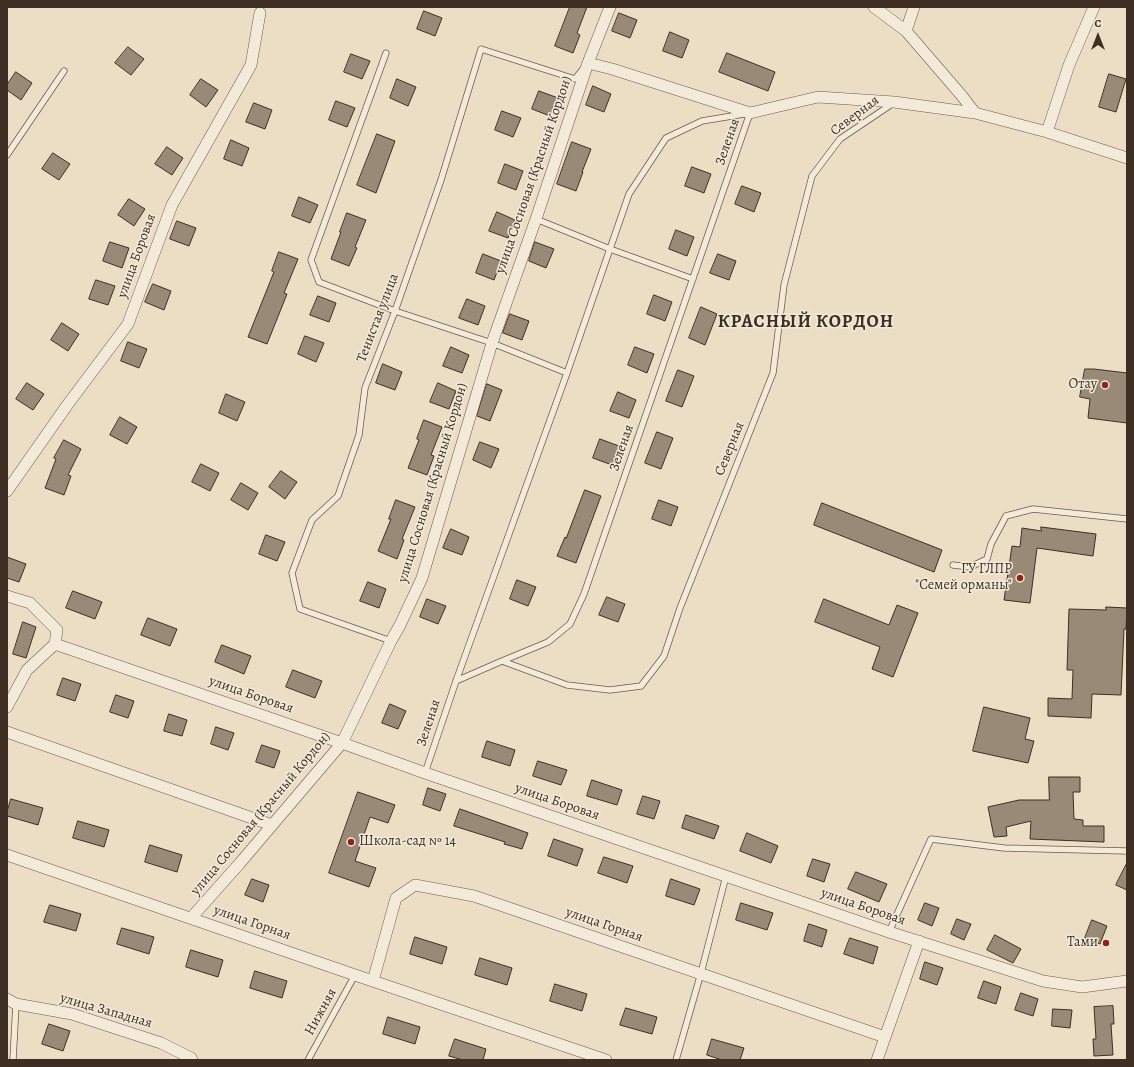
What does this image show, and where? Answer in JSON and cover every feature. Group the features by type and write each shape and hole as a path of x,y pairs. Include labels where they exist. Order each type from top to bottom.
{"street":[{"name":"улица Сосновая (Красный Кордон)","path":"192,918 342,743 422,578 492,343 536,219 588,63 610,7"},
{"path":"874,7 906,31 975,113"},
{"path":"906,31 914,7"},
{"path":"1047,132 1069,65 1094,7"},
{"name":"улица Боровая","path":"7,491 68,404 128,324 172,205 251,65 260,10"},
{"path":"588,63 612,69 750,113 818,97 894,102 975,113 1047,132 1127,158"},
{"path":"7,596 30,603 57,630 55,644 26,670 7,707"},
{"name":"улица Боровая","path":"55,644 889,932 1042,982 1082,987 1127,981"},
{"path":"7,732 272,825"},
{"name":"улица Горная","path":"7,855 606,1060"},
{"name":"улица Горная","path":"373,981 396,898 415,885 474,896 886,1037"},
{"path":"877,1060 918,941"},
{"name":"улица Западная","path":"12,1001 79,1016 161,1043 191,1058 192,1060"}],"lane":[{"name":"Тенистая улица","path":"391,641 300,609 292,574 312,520 338,496 359,435 365,388 395,311 441,180 481,49 575,79 588,63"},
{"path":"386,53 311,260 319,282 395,311 492,343 567,373"},
{"path":"7,155 64,71"},
{"name":"Северная","path":"502,661 567,685 610,690 641,686 664,656 680,608 773,373 784,285 812,176 840,139 894,102"},
{"name":"Зеленая","path":"425,773 456,681 567,373 629,194 666,138 702,121 750,113 584,594 570,624 548,642 456,681"},
{"path":"536,219 610,249 693,279"},
{"path":"953,565 970,567 987,559 991,544 1006,516 1033,509 1127,519"},
{"path":"889,932 931,838 1004,848 1127,851"},
{"path":"676,1060 701,973 726,876"},
{"name":"Нижняя","path":"308,1060 355,975"},
{"path":"12,1001 13,1060"}],"building":[{"path":"570,7 587,7 577,33 580,35 573,53 555,46"},
{"path":"424,11 442,18 435,36 417,29"},
{"path":"619,13 637,20 630,38 612,31"},
{"path":"670,32 689,40 682,58 663,51"},
{"path":"128,47 144,59 131,75 115,63"},
{"path":"727,53 775,72 768,91 719,72"},
{"path":"351,54 370,61 362,79 344,72"},
{"path":"16,72 32,83 21,100 7,90 7,85"},
{"path":"1109,74 1126,79 1116,112 1099,107"},
{"path":"201,79 218,90 206,107 190,95"},
{"path":"397,79 416,87 408,106 390,98"},
{"path":"593,86 611,94 604,112 586,105"},
{"path":"539,91 558,98 550,116 532,109"},
{"path":"336,101 355,108 347,127 329,120"},
{"path":"254,103 272,110 265,129 246,122"},
{"path":"502,111 521,118 513,137 495,130"},
{"path":"377,134 395,141 376,193 357,185"},
{"path":"231,140 249,148 242,166 224,159"},
{"path":"572,142 591,149 576,191 557,184"},
{"path":"167,147 183,158 172,175 155,164"},
{"path":"53,153 70,164 59,180 42,169"},
{"path":"505,164 523,171 516,190 498,183"},
{"path":"692,167 711,174 704,193 685,186"},
{"path":"742,186 761,193 754,212 735,204"},
{"path":"299,197 318,205 310,223 292,216"},
{"path":"129,199 145,209 134,226 118,215"},
{"path":"497,212 515,220 508,238 489,231"},
{"path":"347,213 366,220 355,247 357,248 349,266 331,259"},
{"path":"177,221 196,228 189,246 170,239"},
{"path":"676,230 694,237 687,256 669,249"},
{"path":"110,242 129,248 122,268 103,261"},
{"path":"535,242 554,249 546,268 529,261"},
{"path":"279,252 298,259 284,293 287,294 267,344 248,337 274,272 272,271"},
{"path":"483,254 501,261 494,280 476,273"},
{"path":"718,254 736,261 729,280 710,273"},
{"path":"96,280 115,286 108,305 89,299"},
{"path":"153,284 171,291 164,310 145,302"},
{"path":"654,295 672,302 665,321 647,314"},
{"path":"318,296 336,303 329,322 310,315"},
{"path":"467,299 485,306 478,325 459,318"},
{"path":"701,307 717,314 705,345 689,338"},
{"path":"510,314 529,321 522,340 503,333"},
{"path":"62,323 79,334 68,351 51,340"},
{"path":"305,336 324,343 316,362 298,354"},
{"path":"128,342 147,349 139,368 121,361"},
{"path":"451,347 469,355 462,373 443,366"},
{"path":"635,347 654,354 647,373 628,365"},
{"path":"383,364 402,372 395,390 376,383"},
{"name":"Отау","path":"1085,369 1127,373 1127,423 1088,418 1090,399 1080,397"},
{"path":"678,370 694,376 682,407 666,401"},
{"path":"27,383 44,394 33,410 16,399"},
{"path":"438,383 456,391 449,409 430,402"},
{"path":"487,384 502,390 490,421 477,416"},
{"path":"618,392 636,400 629,418 610,411"},
{"path":"226,394 245,402 237,421 219,413"},
{"path":"120,417 137,427 127,444 110,435"},
{"path":"424,420 442,427 431,455 434,456 427,475 408,468 419,440 417,439"},
{"path":"657,432 673,438 661,469 645,463"},
{"path":"600,439 619,446 612,465 593,458"},
{"path":"64,440 81,449 68,475 71,476 64,495 45,488 56,459 54,458"},
{"path":"480,442 499,449 491,468 473,460"},
{"path":"201,464 219,473 210,491 192,482"},
{"path":"281,471 297,482 285,499 269,487"},
{"path":"241,483 258,493 248,510 231,500"},
{"path":"585,490 601,496 576,563 557,556 565,537 566,538"},
{"path":"396,500 415,507 402,539 404,540 397,559 378,551 391,519 389,519"},
{"path":"659,500 678,507 671,526 652,519"},
{"path":"822,503 942,550 934,572 814,525"},
{"name":"ГУ ГЛПР \"Семей орманы\"","path":"1041,527 1096,534 1093,556 1037,548 1030,603 1004,600 1012,546 1020,547 1022,528 1041,531"},
{"path":"451,529 469,537 462,555 443,548"},
{"path":"266,535 285,542 277,561 259,554"},
{"path":"7,557 26,564 19,582 7,578"},
{"path":"517,580 536,587 528,606 510,599"},
{"path":"368,582 386,589 379,608 360,601"},
{"path":"73,591 102,602 95,619 66,608"},
{"path":"607,597 625,604 618,622 599,615"},
{"path":"427,599 446,606 438,624 420,617"},
{"path":"824,599 889,625 897,605 918,613 893,677 872,669 880,647 815,622"},
{"path":"1106,607 1127,608 1126,629 1124,629 1121,695 1092,694 1091,718 1048,716 1048,698 1072,699 1073,670 1067,670 1069,609 1106,610"},
{"path":"148,618 177,629 170,646 141,635"},
{"path":"23,622 36,627 26,658 13,654"},
{"path":"222,645 251,656 244,674 215,662"},
{"path":"293,670 322,681 315,698 286,687"},
{"path":"63,678 81,684 75,701 57,695"},
{"path":"116,695 134,701 128,718 110,712"},
{"path":"390,704 406,711 398,729 382,723"},
{"path":"984,707 1030,718 1025,739 1034,741 1028,763 973,751"},
{"path":"169,714 187,720 182,736 164,731"},
{"path":"216,727 234,733 228,750 211,744"},
{"path":"487,741 515,750 510,766 482,757"},
{"path":"262,745 280,751 274,768 256,762"},
{"path":"538,761 567,770 561,785 533,776"},
{"path":"1049,777 1080,777 1080,792 1073,792 1074,819 1083,820 1083,826 1104,826 1104,842 1030,839 1031,821 1006,827 1007,836 994,837 988,807 1019,800 1049,800"},
{"path":"592,780 622,790 617,805 587,796"},
{"path":"428,788 446,794 440,811 423,805"},
{"name":"Школа-сад № 14","path":"358,792 395,805 388,823 370,817 355,861 376,868 369,887 329,873"},
{"path":"643,796 660,801 654,819 637,814"},
{"path":"11,799 43,808 38,825 7,816"},
{"path":"460,809 528,833 522,849 454,826"},
{"path":"686,815 719,826 714,839 682,828"},
{"path":"78,821 109,830 104,847 73,838"},
{"path":"747,833 778,846 771,863 740,851"},
{"path":"554,839 583,849 577,866 548,856"},
{"path":"150,845 182,855 177,872 145,862"},
{"path":"604,857 633,866 627,883 598,873"},
{"path":"813,859 830,864 824,882 807,876"},
{"path":"1127,863 1127,890 1116,885"},
{"path":"856,872 887,884 879,902 848,889"},
{"path":"252,879 269,885 263,902 245,895"},
{"path":"671,879 700,889 694,905 666,896"},
{"path":"741,903 773,913 767,930 736,920"},
{"path":"925,903 939,908 932,926 918,920"},
{"path":"50,905 81,914 76,931 44,922"},
{"path":"957,919 971,924 964,940 951,934"},
{"path":"1092,920 1107,926 1100,944 1085,938"},
{"path":"809,924 827,930 822,947 804,941"},
{"path":"122,928 154,937 149,954 117,944"},
{"path":"995,935 1021,949 1013,963 987,950"},
{"path":"415,937 447,947 442,964 410,954"},
{"path":"850,938 878,947 873,964 844,954"},
{"path":"191,950 223,960 218,977 186,967"},
{"path":"480,958 512,968 507,985 475,975"},
{"path":"925,962 943,968 937,985 920,979"},
{"path":"255,971 287,981 282,998 250,988"},
{"path":"984,981 1001,987 996,1004 978,998"},
{"path":"555,984 587,994 582,1011 550,1001"},
{"path":"1021,993 1038,999 1033,1016 1015,1010"},
{"path":"1113,1006 1114,1024 1111,1024 1113,1055 1094,1056 1093,1039 1096,1039 1094,1007"},
{"path":"626,1008 657,1017 652,1034 620,1025"},
{"path":"1053,1009 1072,1010 1070,1028 1052,1026"},
{"path":"388,1017 420,1027 415,1044 383,1034"},
{"path":"49,1024 70,1031 63,1051 42,1044"},
{"path":"455,1039 486,1049 483,1060 463,1060 449,1056"},
{"path":"712,1039 744,1048 740,1060 722,1060 707,1055"}],"place":[{"name":"Отау","path":"1105,385"},
{"name":"ГУ ГЛПР \"Семей орманы\"","path":"1020,578"},
{"name":"Школа-сад № 14","path":"351,842"},
{"name":"Тами","path":"1106,943"}],"district":[{"name":"КРАСНЫЙ КОРДОН","path":"806,323"}]}
